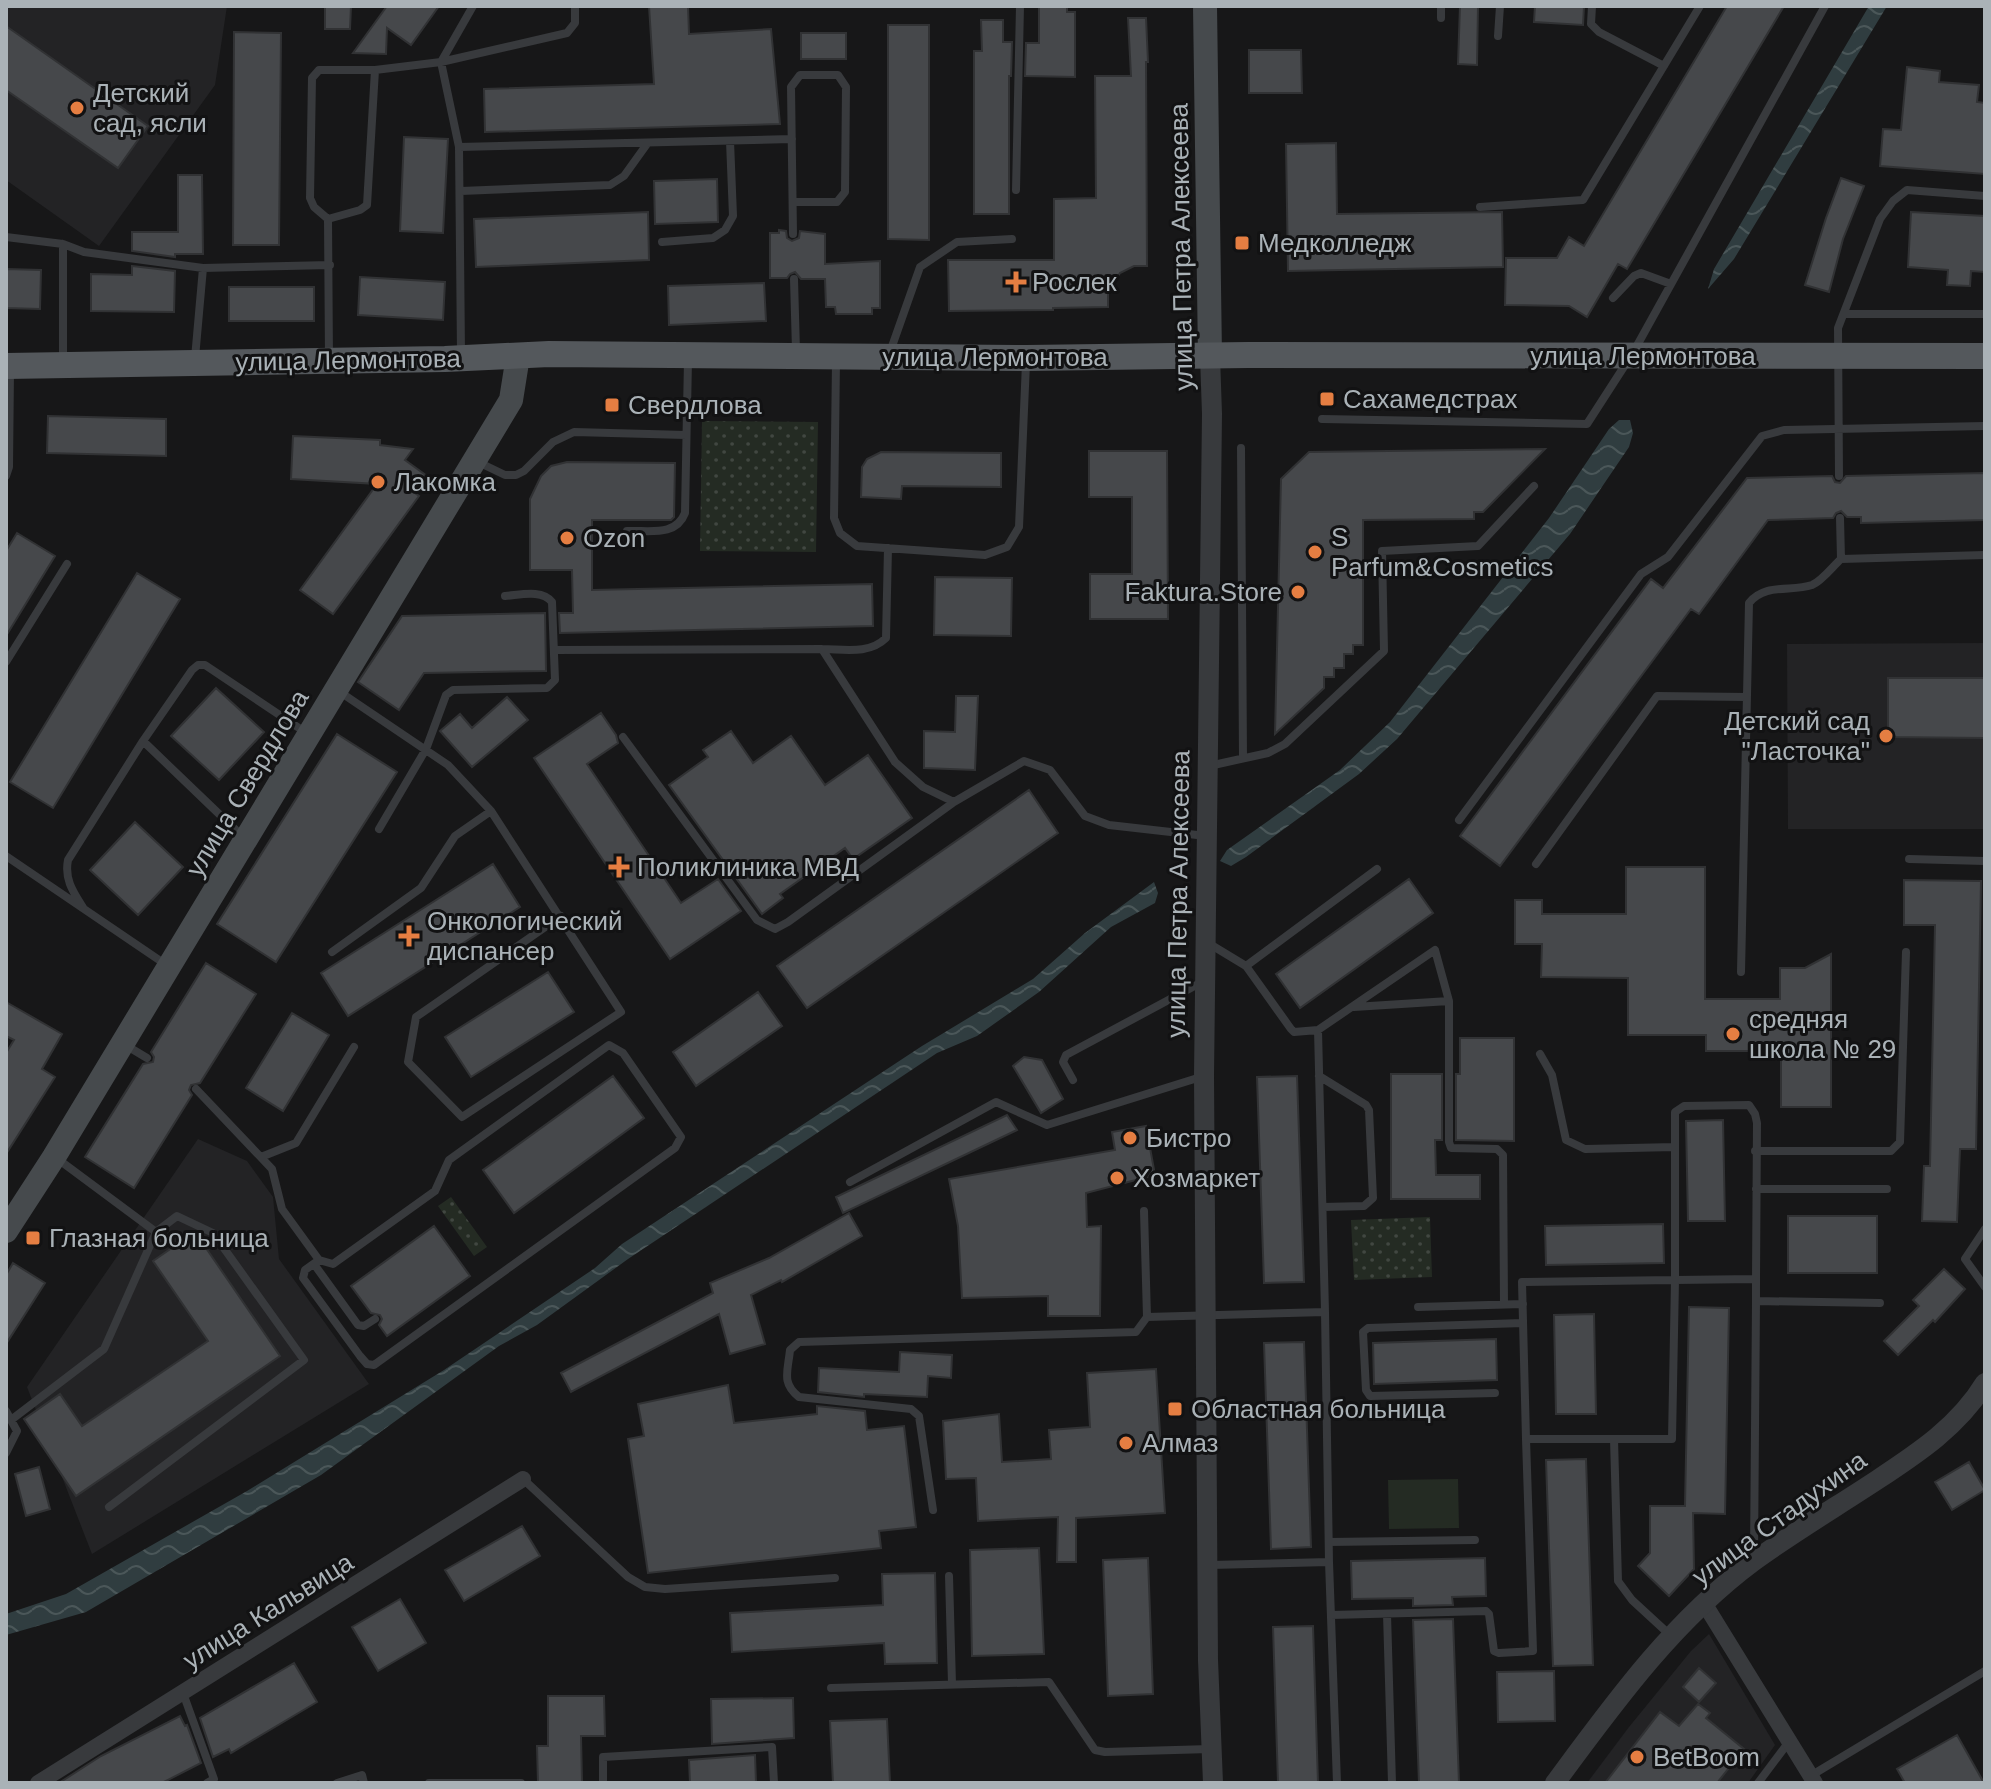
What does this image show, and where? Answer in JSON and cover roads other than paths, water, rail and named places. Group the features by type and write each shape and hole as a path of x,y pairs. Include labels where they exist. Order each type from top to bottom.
{"main road":[{"name":"улица Петра Алексеева","path":"1205,6 1210,356"},
{"name":"улица Лермонтова","path":"8,366 688,355 1026,358 1985,356"},
{"name":"улица Свердлова","path":"10,1217 54,1157 511,400 518,356"}],"street":[{"name":"улица Петра Алексеева","path":"1210,356 1212,414 1204,1076 1213,1783"},
{"name":"улица Стадухина","path":"1555,1783 1608,1711 1671,1635 1704,1603 1754,1561 1940,1438 1985,1383"},
{"name":"улица Кальвица","path":"38,1783 523,1479"},
{"path":"1704,1603 1788,1743 1814,1779"}],"lane":[{"path":"461,358 459,147 441,62 473,6"},
{"path":"329,360 328,219 314,207 310,198 312,78 319,70 375,70 441,62 567,33 575,23 575,6"},
{"path":"1016,190 1020,6"},
{"path":"1441,6 1441,18"},
{"path":"1498,36 1500,6"},
{"path":"1592,6 1591,24 1599,32 1664,66"},
{"path":"1480,207 1583,200 1700,6"},
{"path":"1322,419 1587,424 1631,356 1825,6"},
{"path":"328,219 367,205 375,70"},
{"path":"793,202 837,202 845,192 846,87 838,75 800,75 793,81 792,139 793,234"},
{"path":"459,147 792,139"},
{"path":"662,242 713,238 725,230 733,216 730,141"},
{"path":"461,191 610,185 624,176 647,144"},
{"path":"1839,476 1838,328 1880,219 1893,201 1907,190 1985,196"},
{"path":"6,237 63,244 84,252 203,268 330,265"},
{"path":"889,356 920,267 957,242 1012,239"},
{"path":"63,244 63,365"},
{"path":"194,363 203,268"},
{"path":"1613,298 1634,276 1641,273 1671,284"},
{"path":"794,279 796,356"},
{"path":"1844,314 1985,314"},
{"path":"627,531 670,530 681,522 685,513 688,355"},
{"path":"836,356 834,518 840,533 857,546 985,555 1007,547 1019,527 1026,358"},
{"path":"6,476 9,467 8,366"},
{"path":"1459,820 1641,574 1668,557 1762,436 1772,431 1985,426"},
{"path":"474,460 505,475 516,475 553,442 574,432 686,435"},
{"path":"1241,448 1243,758"},
{"path":"1208,766 1268,753 1285,744 1384,651 1382,551 1478,546 1534,486"},
{"path":"1840,518 1841,559"},
{"path":"554,650 869,649 886,638 888,548"},
{"path":"1741,972 1749,603 1764,591 1814,585 1841,559 1985,555"},
{"path":"6,662 67,564"},
{"path":"379,829 426,749 446,695 453,690 547,688 555,680 552,602 540,594 505,596"},
{"path":"822,649 895,762 923,787 954,802"},
{"path":"84,909 68,882 68,860 143,741 198,665 205,665 309,734"},
{"path":"336,689 448,765 491,811 561,916 621,1012 462,1117 408,1062 416,1017 561,916"},
{"path":"1536,864 1657,696 1747,697"},
{"path":"623,737 757,920 775,929 954,802 1024,761 1050,770 1085,816 1109,825 1207,836"},
{"path":"143,741 246,839"},
{"path":"332,952 421,888 455,836 491,811"},
{"path":"6,856 169,966"},
{"path":"1909,859 1985,861"},
{"path":"1246,966 1377,869"},
{"path":"1206,942 1246,966 1294,1032 1318,1030 1435,950 1449,1001 1449,1142 1451,1148 1497,1149 1503,1155 1504,1304"},
{"path":"1755,1151 1891,1151 1900,1142 1906,952"},
{"path":"1073,1080 1063,1062 1066,1055 1205,980"},
{"path":"1351,1007 1449,1001"},
{"path":"1318,1030 1329,1562 1337,1783"},
{"path":"122,1043 147,1058"},
{"path":"609,1045 623,1053 681,1137 675,1148 374,1365 367,1364 360,1356 303,1278 305,1270 316,1262 337,1262 435,1191 449,1160 609,1045"},
{"path":"261,1157 296,1143 354,1047"},
{"path":"1540,1054 1552,1075 1566,1140 1585,1149 1675,1147"},
{"path":"850,1182 996,1102 1047,1125 1204,1076"},
{"path":"1319,1076 1366,1105 1369,1110 1373,1198 1364,1206 1323,1207"},
{"path":"196,1089 275,1175 282,1209 358,1325 364,1326 375,1319"},
{"path":"1526,1439 1672,1439 1675,1112 1684,1106 1749,1105 1755,1114 1756,1189 1754,1561"},
{"path":"54,1157 156,1232"},
{"path":"1756,1189 1887,1189"},
{"path":"933,1510 919,1416 911,1409 799,1397 789,1389 787,1382 793,1345 799,1342 1136,1332 1147,1317 1144,1211"},
{"path":"6,1453 17,1431 9,1415 104,1349 156,1232 177,1216 213,1233 304,1360 109,1507"},
{"path":"1985,1229 1965,1259 1985,1287"},
{"path":"1331,1615 1486,1611 1494,1651 1533,1651 1522,1282 1756,1279"},
{"path":"1756,1301 1880,1303"},
{"path":"1418,1307 1523,1304"},
{"path":"1147,1317 1325,1312"},
{"path":"1495,1393 1370,1396 1366,1390 1363,1332 1368,1328 1523,1323"},
{"path":"1614,1439 1618,1581 1632,1600 1671,1635"},
{"path":"523,1479 628,1577 645,1587 665,1589 835,1578"},
{"path":"1329,1542 1475,1540"},
{"path":"1208,1565 1329,1562"},
{"path":"949,1576 952,1684"},
{"path":"1387,1614 1392,1783"},
{"path":"1814,1779 1985,1671"},
{"path":"831,1688 1049,1682 1091,1746 1101,1751 1211,1749"},
{"path":"183,1693 214,1779 207,1783"},
{"path":"1758,1783 1788,1743"},
{"path":"603,1783 603,1757 772,1747 774,1783"},
{"path":"337,1783 362,1775 364,1783"},
{"path":"429,1783 521,1783"}],"water":[{"path":"1869,6 1887,6 1734,259 1708,289 1714,269"},
{"path":"1619,420 1630,420 1633,433 1629,447 1570,534 1397,739 1359,774 1246,857 1231,866 1220,861 1227,850 1340,770 1390,722 1549,518 1609,429"},
{"path":"1154,882 1158,893 1155,903 1111,927 1039,992 977,1036 937,1053 628,1259 537,1325 499,1346 321,1475 86,1612 6,1635 6,1614 66,1594 247,1491 444,1370 595,1268 622,1244 922,1046 1033,979 1085,933"}],"place":[{"name":"Детский сад, ясли","path":"77,108"},
{"name":"Медколледж","path":"1242,243"},
{"name":"Рослек","path":"1016,282"},
{"name":"Сахамедстрах","path":"1327,399"},
{"name":"Свердлова","path":"612,405"},
{"name":"Лакомка","path":"378,482"},
{"name":"Ozon","path":"567,538"},
{"name":"S Parfum&Cosmetics","path":"1315,552"},
{"name":"Faktura.Store","path":"1298,592"},
{"name":"Детский сад \"Ласточка\"","path":"1886,736"},
{"name":"Поликлиника МВД","path":"619,867"},
{"name":"Онкологический диспансер","path":"409,936"},
{"name":"средняя школа № 29","path":"1733,1034"},
{"name":"Бистро","path":"1130,1138"},
{"name":"Хозмаркет","path":"1117,1178"},
{"name":"Глазная больница","path":"33,1238"},
{"name":"Областная больница","path":"1175,1409"},
{"name":"Алмаз","path":"1126,1443"},
{"name":"BetBoom","path":"1637,1757"}]}
